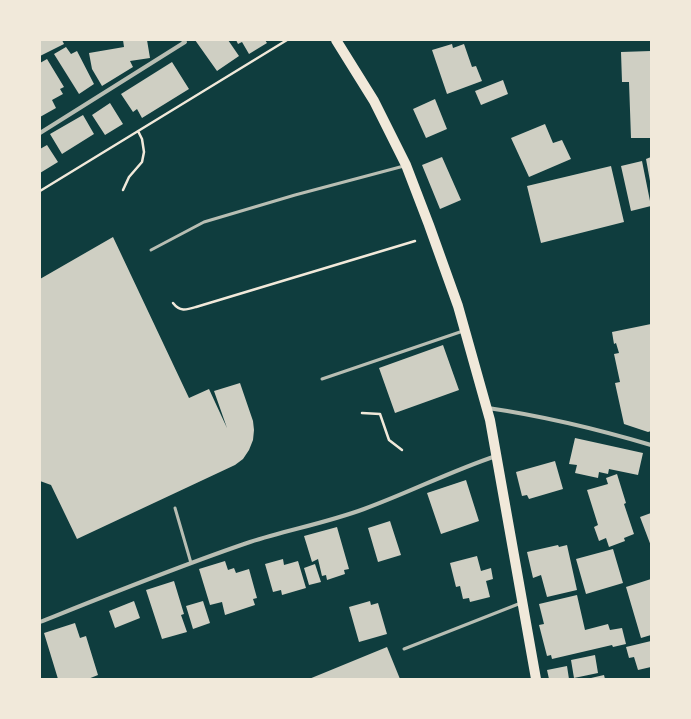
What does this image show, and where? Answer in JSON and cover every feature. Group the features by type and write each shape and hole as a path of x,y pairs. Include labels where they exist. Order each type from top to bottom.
{"main road":[{"path":"336,40 374,101 406,165 440,252 465,330 487,408 536,679"}],"street":[{"path":"40,133 185,42 183,40"},
{"path":"487,408 539,417 617,435 651,445"},
{"path":"40,622 191,563 251,542 363,509 470,465 496,456"}],"lane":[{"path":"150,250 211,220 295,195 406,165"},
{"path":"322,379 465,330"},
{"path":"175,508 191,563"},
{"path":"404,649 522,602"}],"path":[{"path":"40,191 287,40"},
{"path":"122,190 129,177 142,162 144,152 142,139 138,131"},
{"path":"173,303 177,308 183,311 196,308 419,240"},
{"path":"362,413 380,414 389,440 402,450"}],"building":[{"path":"40,40 62,40 64,44 40,56"},
{"path":"123,40 147,40 150,58 130,61 133,67 102,86 92,69 89,53 124,47"},
{"path":"195,40 228,40 239,56 217,71"},
{"path":"236,40 265,40 267,43 249,54 242,42 238,44"},
{"path":"452,44 453,48 464,44 472,67 476,66 482,81 447,94 432,50"},
{"path":"66,47 71,54 77,51 94,84 79,94 54,54"},
{"path":"651,51 651,138 631,138 629,82 622,82 621,52"},
{"path":"47,59 64,87 60,89 63,94 52,100 56,108 40,117 40,63"},
{"path":"172,62 189,89 142,118 137,109 133,112 121,94"},
{"path":"503,80 508,94 481,105 475,91"},
{"path":"435,99 447,129 426,138 413,109"},
{"path":"110,103 123,124 105,135 92,115"},
{"path":"83,115 94,134 62,154 50,134"},
{"path":"545,124 553,143 562,140 571,159 529,177 511,138"},
{"path":"47,145 58,162 40,173 40,149"},
{"path":"442,157 461,200 440,209 422,165"},
{"path":"651,157 651,181 650,181 646,159"},
{"path":"642,161 651,206 631,211 621,166"},
{"path":"611,166 624,222 541,243 527,186"},
{"path":"113,237 189,398 209,389 227,428 214,391 240,383 253,421 253,440 243,459 235,465 77,539 51,485 40,481 40,279"},
{"path":"651,324 651,431 648,432 624,424 615,383 620,382 614,354 619,353 616,343 614,344 612,332"},
{"path":"443,345 459,390 395,413 379,368"},
{"path":"575,438 643,453 638,475 609,469 608,474 599,472 598,478 575,473 577,465 569,464"},
{"path":"555,461 563,489 529,499 527,495 522,496 516,472"},
{"path":"617,474 626,503 624,504 634,534 624,538 625,541 609,547 606,538 599,541 594,527 598,525 587,490 608,484 606,478"},
{"path":"466,480 479,521 441,534 427,493"},
{"path":"651,513 651,546 640,517"},
{"path":"390,521 401,555 378,562 368,528"},
{"path":"337,527 349,569 344,570 345,574 327,580 326,575 322,576 318,559 312,562 304,536"},
{"path":"558,545 559,547 567,545 577,590 547,597 541,575 533,578 527,552"},
{"path":"613,549 623,583 586,594 576,559"},
{"path":"477,556 481,571 491,568 493,579 486,581 490,597 470,602 469,598 463,599 460,586 456,587 450,563"},
{"path":"283,559 284,565 298,561 306,588 282,595 281,590 273,592 265,564"},
{"path":"225,561 228,570 234,568 236,573 249,569 257,598 253,599 255,605 225,615 222,602 210,605 199,569"},
{"path":"315,564 321,582 309,585 304,568"},
{"path":"651,579 651,635 641,638 626,587"},
{"path":"174,581 184,614 181,615 187,632 162,639 146,590"},
{"path":"577,595 585,630 608,624 610,630 622,628 626,644 613,647 612,645 552,659 551,655 547,656 539,625 544,624 539,604"},
{"path":"134,601 140,618 115,628 109,611"},
{"path":"203,601 210,623 193,629 186,606"},
{"path":"370,601 371,605 378,603 387,634 359,642 349,607"},
{"path":"75,623 80,638 86,636 98,675 88,679 58,679 44,633"},
{"path":"651,641 651,667 638,670 634,657 629,658 626,647"},
{"path":"387,647 400,679 309,679"},
{"path":"595,655 598,673 574,678 571,660"},
{"path":"567,666 569,679 549,679 547,670"},
{"path":"604,675 605,679 591,679 591,678"}]}
